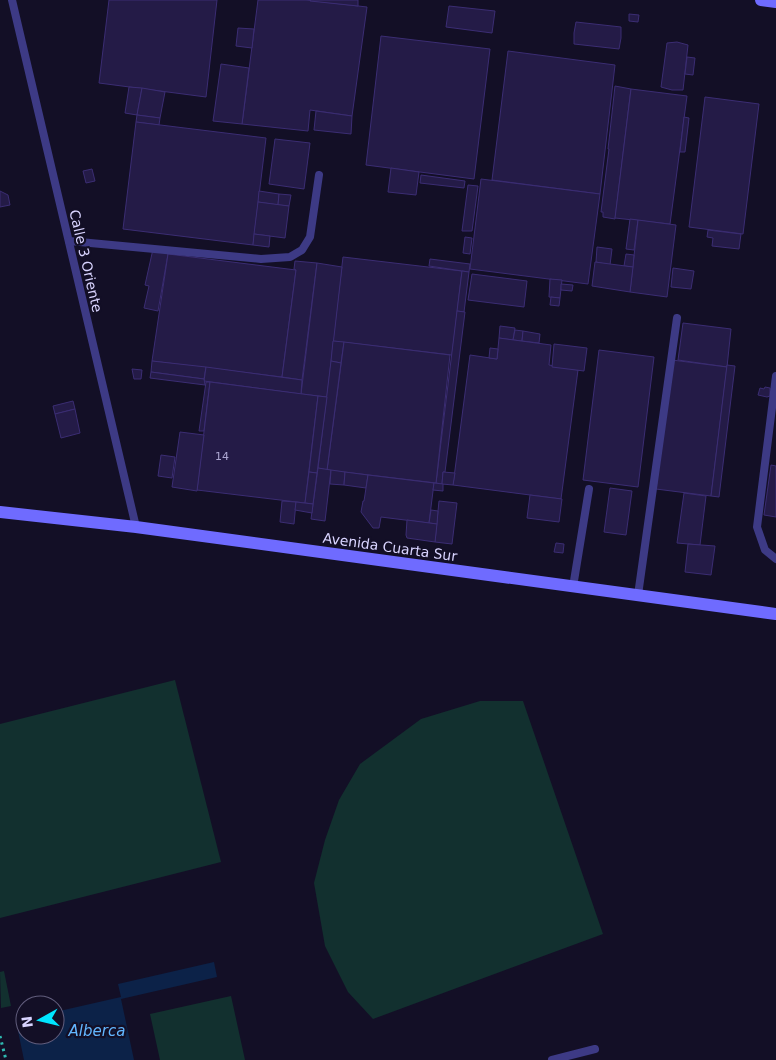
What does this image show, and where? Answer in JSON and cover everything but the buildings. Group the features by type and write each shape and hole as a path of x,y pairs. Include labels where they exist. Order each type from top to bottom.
{"street":[{"path":"761,0 776,2"},
{"name":"Avenida Cuarta Sur","path":"0,512 136,527 776,614"}],"lane":[{"name":"Calle 3 Oriente","path":"12,0 136,527"},
{"path":"68,241 261,259 290,256 302,250 310,237 319,175"},
{"path":"638,596 677,318"},
{"path":"776,376 757,527 765,550 776,559"},
{"path":"573,587 589,489"},
{"path":"552,1060 595,1049"}],"path":[{"path":"0,1036 6,1060"}],"green space":[{"path":"175,680 221,862 0,918 0,724"},
{"path":"480,701 523,701 603,934 373,1019 348,992 325,946 314,883 325,840 339,800 360,764 421,719"},
{"path":"4,971 11,1006 1,1008 0,972"},
{"path":"231,996 245,1060 160,1060 150,1014"}],"water":[{"name":"Alberca","path":"214,962 217,977 121,999 134,1060 24,1060 21,1045 65,1045 65,1010 121,997 118,984"}]}
